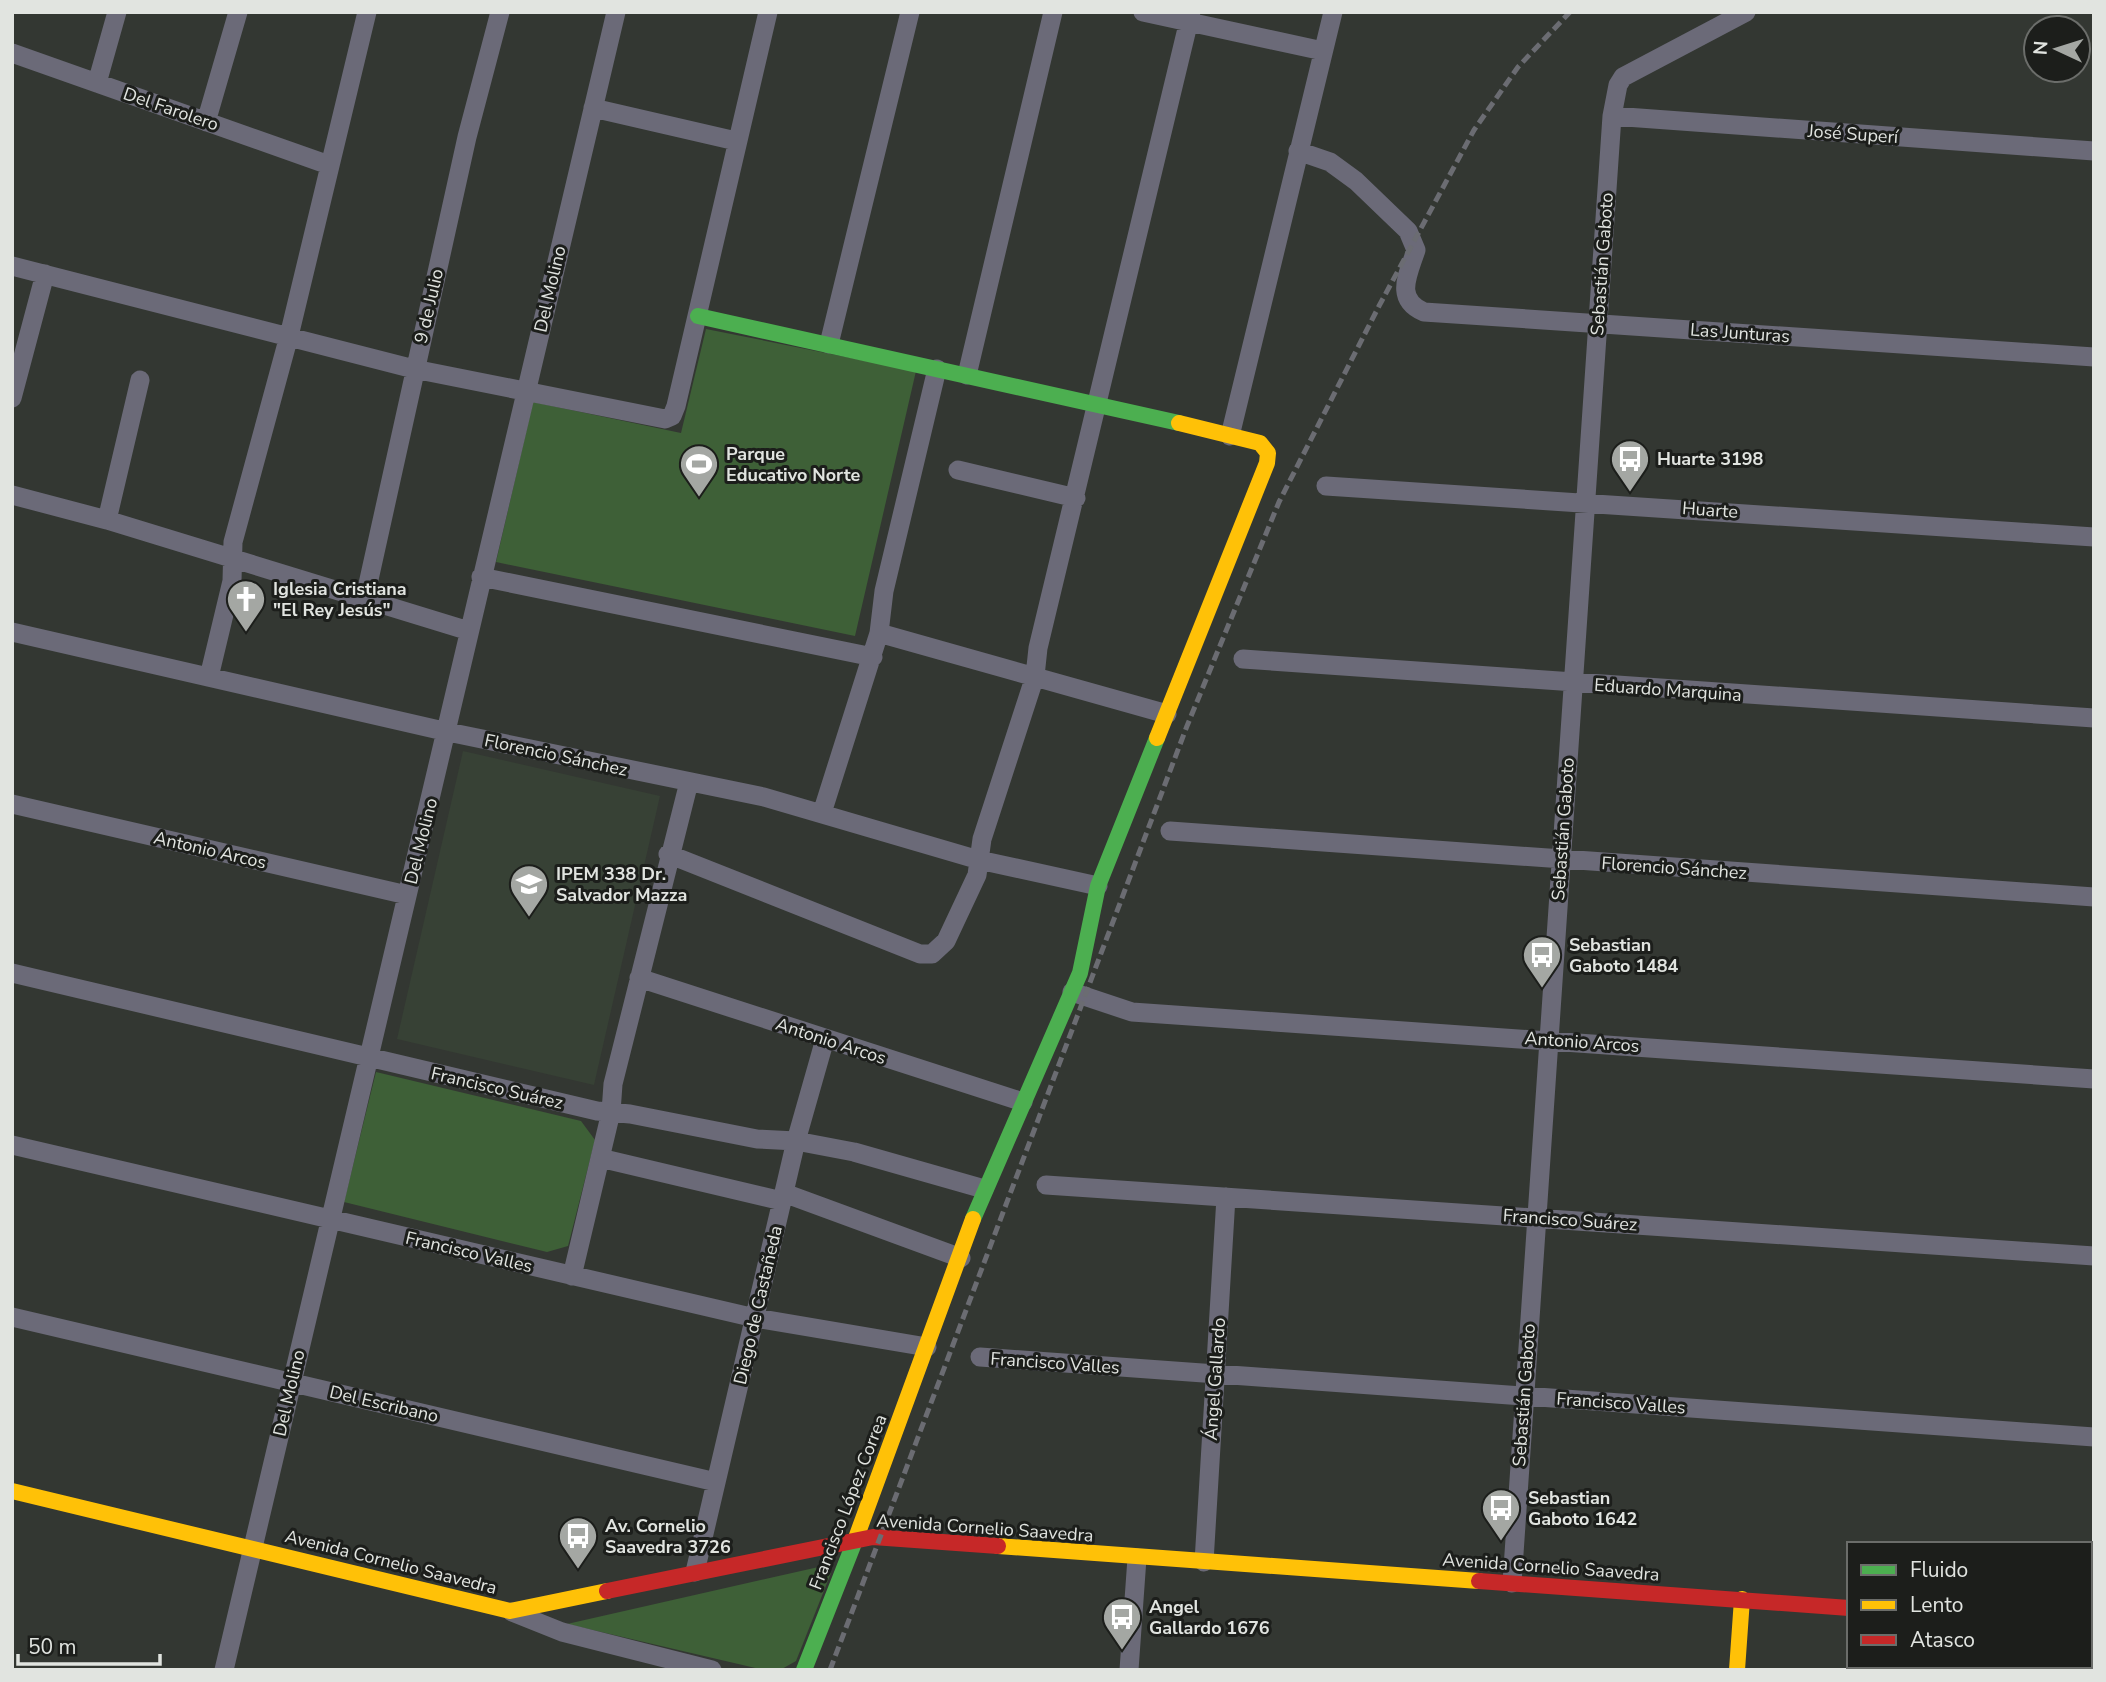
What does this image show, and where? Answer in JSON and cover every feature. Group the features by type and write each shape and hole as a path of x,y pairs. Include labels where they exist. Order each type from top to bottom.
{"street":[{"path":"97,83 117,12"},
{"path":"206,122 238,12"},
{"path":"209,677 232,581 233,542 289,337 367,12"},
{"name":"9 de Julio","path":"364,601 467,137 500,12"},
{"name":"Del Molino","path":"224,1670 328,1219 448,732 481,578 616,12"},
{"path":"12,266 414,369 657,419 671,416 698,316 736,141 768,12"},
{"path":"829,344 910,12"},
{"path":"967,375 1054,12"},
{"path":"1143,12 1190,18 1323,51"},
{"path":"698,316 1099,404 1230,436 1333,12"},
{"name":"Sebastián Gaboto","path":"1512,1583 1612,116 1618,85 1623,77 1746,12"},
{"path":"668,854 925,955 939,949 946,941 977,875 1007,755 1035,676 1038,648 1190,18"},
{"name":"Del Farolero","path":"12,53 330,165"},
{"path":"593,108 736,141"},
{"name":"José Superí","path":"1612,116 2094,151"},
{"name":"Las Junturas","path":"1298,151 1330,162 1343,170 1408,231 1416,250 1405,283 1405,296 1412,306 1424,312 2094,357"},
{"path":"12,398 45,274"},
{"path":"822,813 879,634 884,591 937,369"},
{"path":"107,520 140,380"},
{"name":"Francisco López Correa","path":"804,1670 961,1258 984,1189 1072,992 1084,957 1098,886 1267,463 1265,446 1230,436"},
{"path":"958,470 1076,498"},
{"name":"Huarte","path":"1326,486 1585,501 2094,537"},
{"path":"12,495 107,520 233,561 469,631"},
{"path":"481,578 873,657"},
{"name":"Florencio Sánchez","path":"12,632 448,732 689,782 822,813 979,860 1098,886"},
{"path":"879,634 1167,714"},
{"name":"Eduardo Marquina","path":"1243,659 1572,684 2094,718"},
{"path":"572,1276 611,1112 612,1084 668,854 689,782"},
{"name":"Antonio Arcos","path":"12,804 407,895"},
{"name":"Florencio Sánchez","path":"1170,831 2094,897"},
{"name":"Francisco Suárez","path":"12,973 369,1058 611,1112 757,1139 796,1141 892,1160 984,1189"},
{"name":"Antonio Arcos","path":"639,978 825,1040 1023,1101"},
{"name":"Antonio Arcos","path":"1072,992 1132,1012 2094,1079"},
{"name":"Diego de Castañeda","path":"695,1572 796,1141 825,1040"},
{"name":"Francisco Valles","path":"12,1145 755,1318 927,1347"},
{"path":"600,1158 783,1197 961,1258"},
{"name":"Francisco Suárez","path":"1046,1185 2094,1256"},
{"name":"Ángel Gallardo","path":"1203,1562 1226,1197"},
{"name":"Del Escribano","path":"12,1317 716,1482"},
{"name":"Francisco Valles","path":"980,1357 2094,1437"},
{"name":"Avenida Cornelio Saavedra","path":"12,1491 510,1611 873,1537 1847,1608"},
{"path":"1129,1670 1137,1558"},
{"path":"1737,1670 1742,1599"},
{"path":"510,1611 562,1632 712,1670"}],"shaded area":[{"name":"IPEM 338 Dr. Salvador Mazza","path":"463,751 660,796 594,1085 397,1039"}],"green space":[{"name":"Parque Educativo Norte","path":"706,329 916,371 855,636 496,562 533,402 681,433"},
{"path":"376,1072 581,1121 595,1140 568,1246 547,1252 344,1202"},
{"path":"823,1566 831,1573 796,1661 780,1670 764,1670 567,1624"}],"railway":[{"path":"830,1670 1187,726 1279,502 1379,306 1474,130 1518,67 1570,12"}],"traffic: fast":[{"path":"698,316 1179,423"},
{"path":"973,1219 1080,973 1098,886 1157,738"},
{"path":"804,1670 856,1538"}],"traffic: slow":[{"path":"1157,738 1267,463 1268,453 1260,443 1179,423"},
{"path":"856,1538 973,1219"},
{"path":"12,1491 510,1611 607,1591"},
{"path":"998,1546 1479,1581"},
{"path":"1737,1670 1742,1599"}],"traffic: jam":[{"path":"607,1591 873,1537 998,1546"},
{"path":"1479,1581 1847,1608"}],"place":[{"name":"Huarte 3198","path":"1630,493"},
{"name":"Parque Educativo Norte","path":"699,498"},
{"name":"Iglesia Cristiana \"El Rey Jesús\"","path":"246,633"},
{"name":"IPEM 338 Dr. Salvador Mazza","path":"529,918"},
{"name":"Sebastian Gaboto 1484","path":"1542,989"},
{"name":"Sebastian Gaboto 1642","path":"1501,1542"},
{"name":"Av. Cornelio Saavedra 3726","path":"578,1570"},
{"name":"Angel Gallardo 1676","path":"1122,1651"}]}
